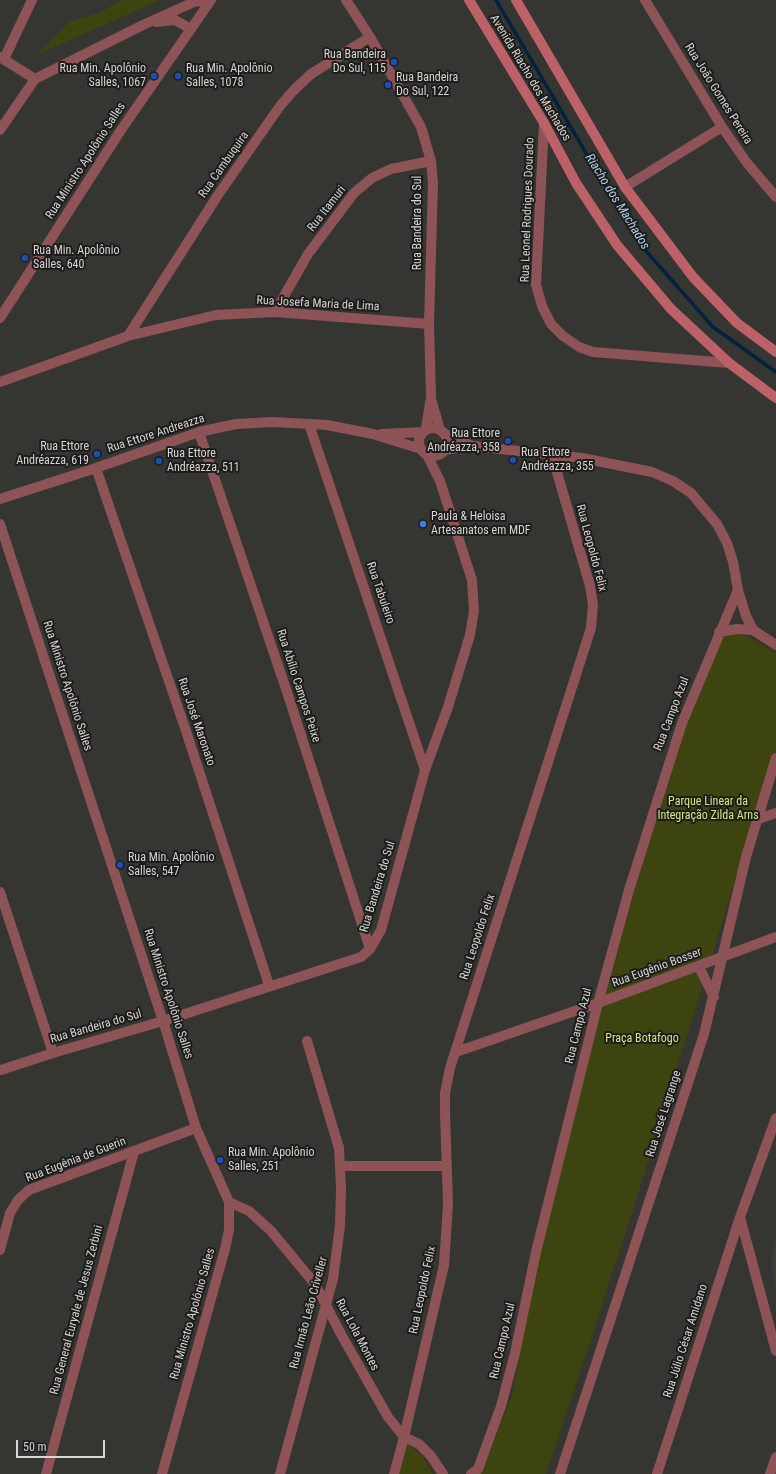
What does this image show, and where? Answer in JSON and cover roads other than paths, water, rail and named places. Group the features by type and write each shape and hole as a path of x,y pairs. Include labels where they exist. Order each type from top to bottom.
{"street":[{"path":"32,0 2,58 35,79"},
{"path":"0,130 35,79 143,25 194,2 206,0"},
{"name":"Rua Ministro Apolônio Salles","path":"0,318 121,130 211,0"},
{"name":"Rua Bandeira do Sul","path":"346,0 370,37 421,128 431,161 433,190 429,324 431,396 424,431"},
{"name":"Avenida Riacho dos Machados","path":"469,0 544,123 576,183 618,245 671,309 729,363 776,398"},
{"path":"516,0 625,187 693,277 737,323 776,352"},
{"name":"Rua João Gomes Pereira","path":"645,0 747,164 776,197"},
{"path":"143,25 174,20 191,29"},
{"name":"Rua Cambuquira","path":"128,336 218,195 280,106 311,74 370,37"},
{"name":"Rua Leonel Rodrigues Dourado","path":"544,123 536,285 542,306 551,324 563,336 579,347 593,352 729,363"},
{"path":"625,187 722,126"},
{"name":"Rua Itamuri","path":"275,312 308,254 354,193 372,178 391,169 431,161"},
{"name":"Rua Josefa Maria de Lima","path":"0,382 128,336 216,315 275,312 429,324"},
{"name":"Rua Bandeira do Sul","path":"431,396 442,431"},
{"name":"Rua Ettore Andreazza","path":"0,499 96,468 199,432 236,424 273,422 328,425 373,434 424,452"},
{"name":"Rua Tabuleiro","path":"309,424 425,770"},
{"path":"473,446 435,428 424,431 419,440 424,452 442,452 473,446 582,458 652,472 673,481 691,493 717,524 727,543 733,562 738,590 746,616 753,630"},
{"name":"Rua Ettore Andreazza","path":"373,434 424,431"},
{"path":"442,431 447,441 442,452"},
{"name":"Rua Abílio Campos Peixe","path":"199,432 285,684 370,949"},
{"name":"Rua Bandeira do Sul","path":"1,1070 53,1053 163,1021 270,985 361,957 370,949 381,930 425,770 448,707 470,634 474,611 472,580 440,481 424,452"},
{"name":"Rua Bandeira do Sul","path":"440,481 442,452"},
{"name":"Rua Leopoldo Felix","path":"394,1474 444,1264 448,1234 446,1093 450,1068 591,628 593,605 590,586 552,455"},
{"name":"Rua José Maronato","path":"96,468 185,728 270,985"},
{"name":"Rua Ministro Apolônio Salles","path":"0,524 163,1021 196,1128 229,1202 229,1230 225,1249 162,1474"},
{"name":"Rua Campo Azul","path":"471,1474 478,1469 501,1406 515,1353 536,1252 598,1003 628,890 682,723 719,632 738,590"},
{"path":"719,632 738,629 753,630 776,645"},
{"name":"Rua José Lagrange","path":"560,1474 702,1042 714,997 746,857 776,758"},
{"path":"758,819 776,813"},
{"path":"0,892 53,1053"},
{"name":"Rua Eugênio Bosser","path":"456,1052 699,967 776,937"},
{"path":"699,967 714,997"},
{"name":"Rua Irmão Leão Criveller","path":"280,1474 333,1279 338,1253 340,1226 339,1148 307,1041"},
{"name":"Rua Júlio César Amidano","path":"658,1474 740,1217 776,1118"},
{"name":"Rua Eugênia de Guerin","path":"0,1250 10,1213 18,1200 29,1190 196,1128"},
{"name":"Rua General Euryale de Jesus Zerbini","path":"46,1474 134,1152"},
{"path":"340,1166 447,1166"},
{"name":"Rua Lola Montes","path":"229,1202 249,1211 271,1231 315,1284 342,1336 388,1417 404,1437"},
{"path":"740,1217 776,1351"},
{"path":"404,1437 419,1444 431,1456 444,1474"},
{"path":"770,1474 776,1457"}],"waterway":[{"name":"Riacho dos Machados","path":"496,0 639,243 713,327 776,372"}],"place":[{"name":"Rua Bandeira Do Sul, 115","path":"394,62"},
{"name":"Rua Min. Apolônio Salles, 1067","path":"154,76"},
{"name":"Rua Min. Apolônio Salles, 1078","path":"178,76"},
{"name":"Rua Bandeira Do Sul, 122","path":"388,85"},
{"name":"Rua Min. Apolônio Salles, 640","path":"25,258"},
{"name":"Rua Ettore Andréazza, 358","path":"508,441"},
{"name":"Rua Ettore Andréazza, 619","path":"97,454"},
{"name":"Rua Ettore Andréazza, 355","path":"513,460"},
{"name":"Rua Ettore Andréazza, 511","path":"159,461"},
{"name":"Paula & Heloisa Artesanatos em MDF","path":"423,524"},
{"name":"Rua Min. Apolônio Salles, 547","path":"120,865"},
{"name":"Rua Min. Apolônio Salles, 251","path":"220,1160"}],"park label":[{"name":"Parque Linear da Integração Zilda Arns","path":"708,809"},
{"name":"Praça Botafogo","path":"642,1039"}]}
